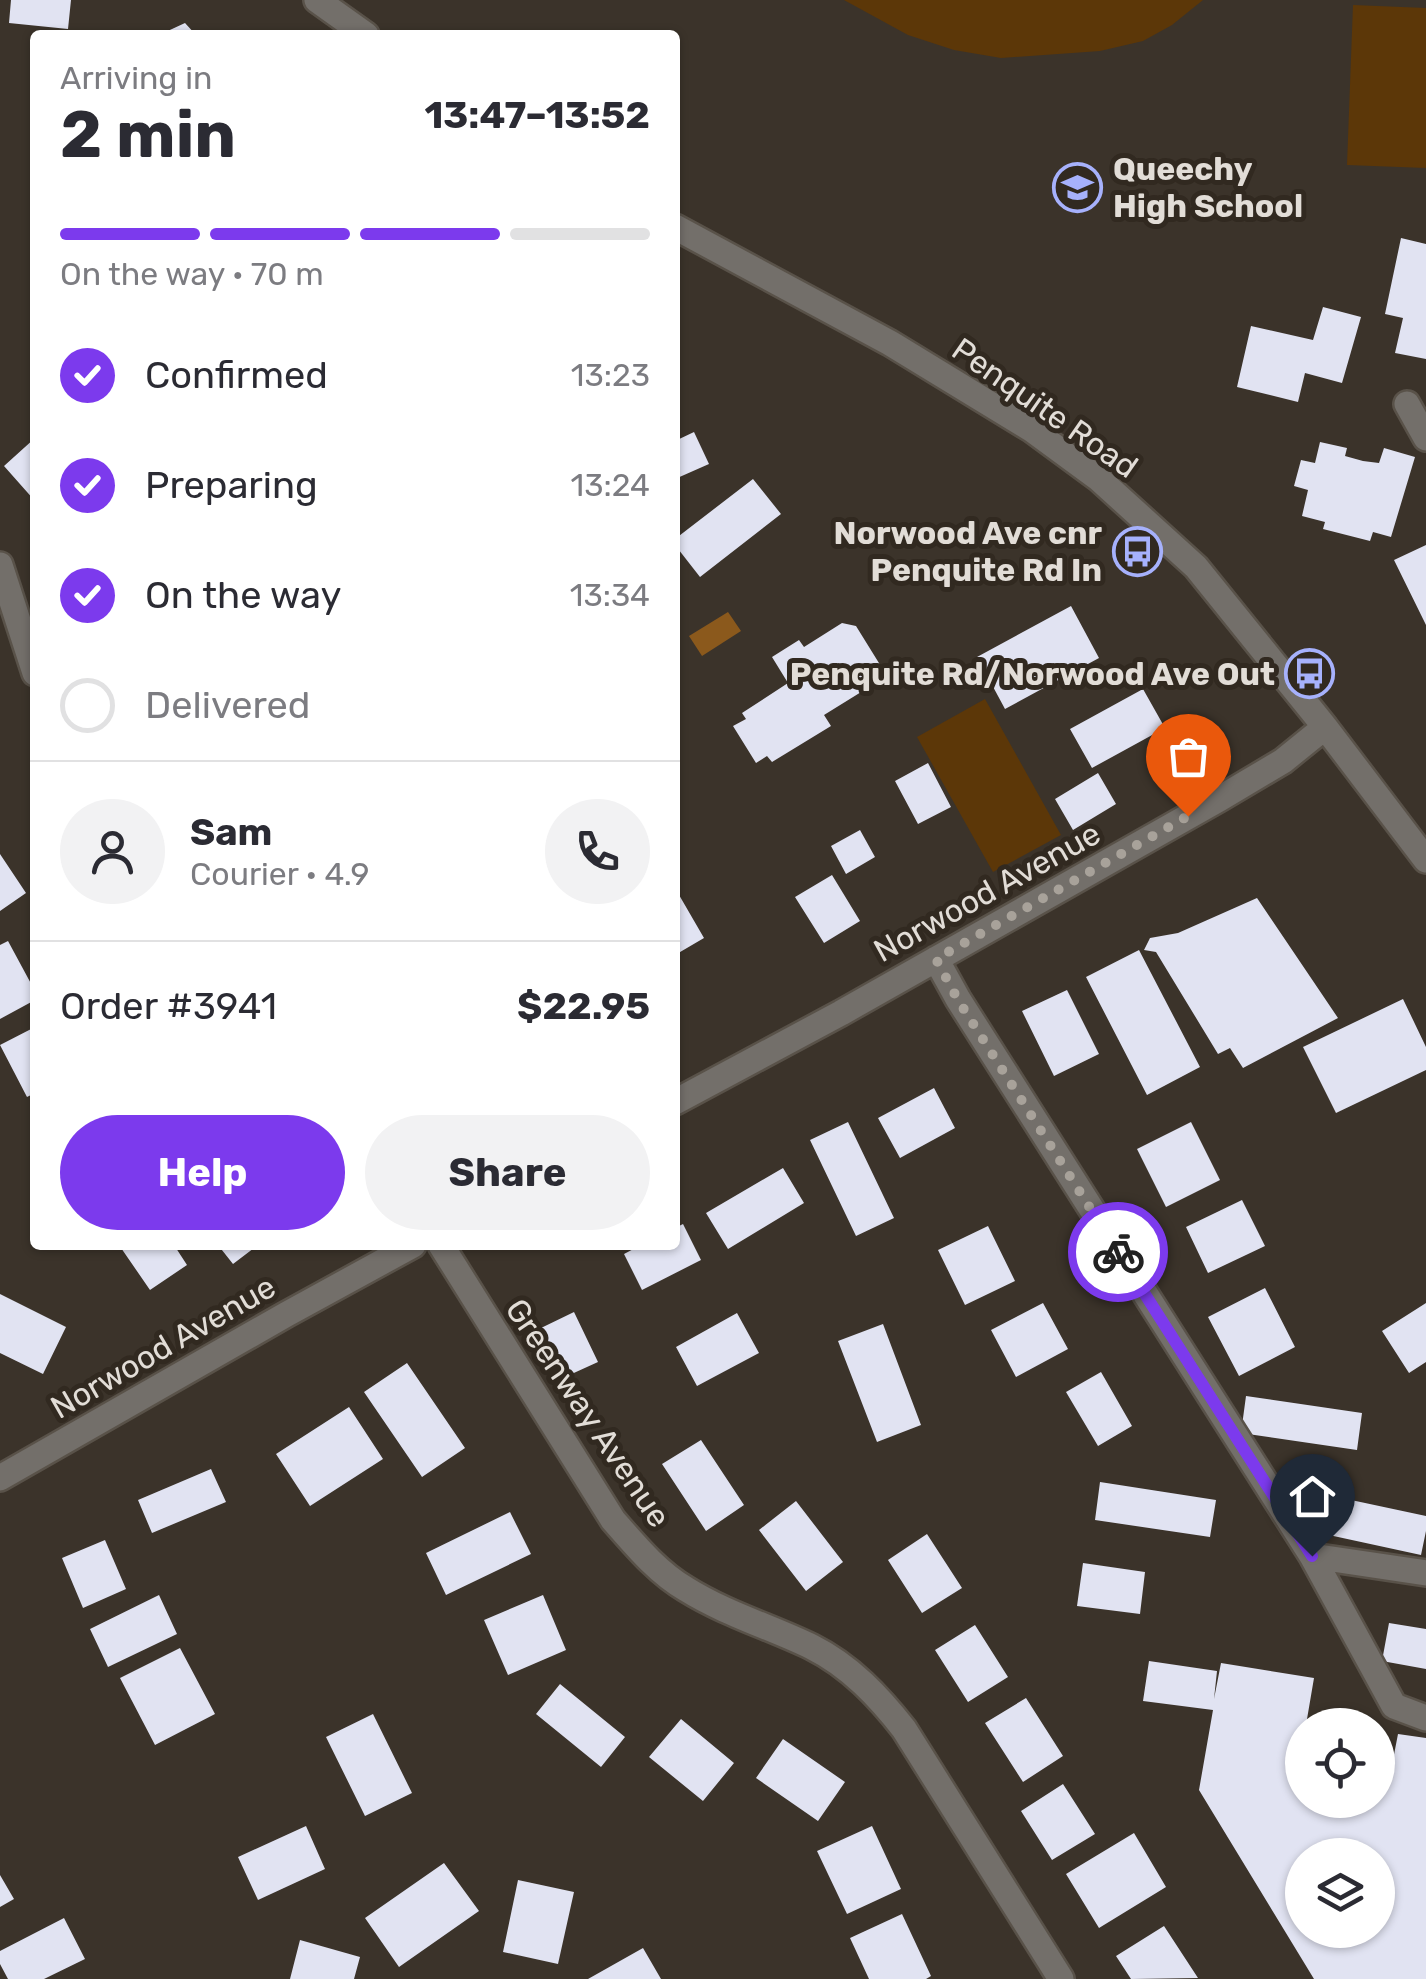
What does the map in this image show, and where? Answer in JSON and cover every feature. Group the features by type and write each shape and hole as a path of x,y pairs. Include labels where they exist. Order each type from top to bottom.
{"street":[{"path":"317,0 359,30"},
{"name":"Penquite Road","path":"680,230 890,343 1031,430 1099,479 1196,567 1426,860"},
{"path":"1407,404 1426,438"},
{"path":"0,564 30,657"},
{"name":"Norwood Avenue","path":"680,1099 1219,799 1282,761 1324,728"},
{"path":"936,959 968,1016 1312,1556 1394,1706 1426,1718"},
{"name":"Norwood Avenue","path":"1,1476 397,1250"},
{"name":"Greenway Avenue","path":"444,1250 613,1520 646,1558 684,1588 727,1611 816,1648 879,1697 904,1729 1062,1979"},
{"path":"1312,1556 1426,1573"}],"shaded area":[{"path":"844,0 1203,0 1172,25 1143,41 1100,51 1001,58 954,50 908,35"},
{"path":"1353,5 1426,8 1426,168 1347,165"},
{"path":"728,612 741,631 702,656 689,636"},
{"path":"985,699 1061,835 993,872 917,737"}],"building":[{"path":"11,0 71,0 68,29 9,23"},
{"path":"185,23 191,30 170,30"},
{"path":"1401,238 1426,244 1426,359 1395,353 1403,318 1385,314"},
{"path":"1323,307 1361,317 1342,383 1305,373 1298,402 1237,387 1251,326 1313,340"},
{"path":"694,432 709,464 680,477 680,439"},
{"path":"1320,442 1347,448 1345,456 1363,461 1379,463 1384,448 1415,457 1391,537 1373,532 1370,541 1323,529 1325,522 1302,516 1308,490 1294,486 1301,460 1315,463"},
{"path":"30,443 30,495 4,466"},
{"path":"753,479 781,514 700,577 680,551 680,535"},
{"path":"1426,545 1426,625 1394,560"},
{"path":"1071,606 1099,658 1005,709 977,657"},
{"path":"842,623 856,626 887,676 824,715 831,726 772,762 767,756 756,763 733,726 746,719 742,713 788,683 772,657 799,640 804,647"},
{"path":"1143,689 1165,728 1092,768 1070,729"},
{"path":"928,763 951,807 918,824 895,781"},
{"path":"1098,773 1116,804 1073,830 1055,799"},
{"path":"860,830 875,857 846,874 831,846"},
{"path":"0,854 26,893 0,911"},
{"path":"832,875 860,921 824,943 795,897"},
{"path":"680,897 704,938 680,952"},
{"path":"1257,898 1338,1018 1243,1068 1230,1048 1218,1054 1156,952 1144,950 1150,938 1178,933"},
{"path":"8,941 30,982 30,1003 0,1019 0,945"},
{"path":"1139,950 1200,1067 1147,1095 1086,977"},
{"path":"1067,990 1099,1054 1054,1076 1022,1011"},
{"path":"1403,999 1426,1047 1426,1070 1336,1113 1303,1047"},
{"path":"30,1030 30,1096 27,1097 0,1045"},
{"path":"934,1088 955,1128 900,1158 878,1118"},
{"path":"848,1122 894,1218 856,1236 810,1140"},
{"path":"1191,1122 1220,1180 1166,1207 1137,1149"},
{"path":"783,1168 804,1203 728,1249 706,1213"},
{"path":"1242,1200 1265,1246 1208,1273 1186,1227"},
{"path":"683,1224 701,1260 642,1290 624,1254 632,1250 680,1250"},
{"path":"988,1226 1015,1281 965,1305 938,1250"},
{"path":"122,1250 177,1250 187,1265 150,1290"},
{"path":"222,1250 251,1250 233,1264"},
{"path":"1265,1288 1295,1347 1239,1376 1208,1317"},
{"path":"0,1294 66,1327 43,1374 0,1353"},
{"path":"1043,1303 1068,1349 1016,1377 991,1330"},
{"path":"1426,1303 1426,1362 1409,1373 1382,1331"},
{"path":"574,1312 598,1362 565,1377 541,1328"},
{"path":"737,1313 759,1353 697,1386 676,1347"},
{"path":"883,1324 921,1425 877,1442 838,1341"},
{"path":"407,1363 465,1448 422,1477 364,1392"},
{"path":"1101,1372 1132,1426 1098,1446 1066,1392"},
{"path":"1246,1396 1362,1413 1357,1450 1241,1433"},
{"path":"349,1407 383,1459 310,1506 276,1454"},
{"path":"701,1440 744,1505 706,1531 662,1464"},
{"path":"211,1469 226,1502 152,1533 138,1500"},
{"path":"1100,1482 1216,1500 1210,1537 1095,1520"},
{"path":"1323,1494 1426,1516 1421,1555 1315,1532"},
{"path":"796,1501 843,1562 806,1591 759,1530"},
{"path":"510,1512 531,1554 446,1595 426,1553"},
{"path":"927,1534 962,1588 922,1613 888,1560"},
{"path":"105,1540 126,1589 83,1608 62,1558"},
{"path":"1083,1563 1145,1572 1140,1614 1077,1606"},
{"path":"159,1595 177,1634 108,1667 90,1629"},
{"path":"543,1595 566,1650 508,1675 484,1620"},
{"path":"1389,1623 1426,1629 1426,1669 1382,1661"},
{"path":"975,1625 1008,1677 968,1702 935,1650"},
{"path":"180,1648 215,1714 155,1745 120,1678"},
{"path":"1149,1661 1217,1671 1214,1699 1221,1663 1314,1678 1309,1708 1285,1708 1285,1818 1395,1818 1398,1734 1426,1738 1426,1979 1314,1979 1295,1948 1395,1948 1395,1838 1285,1838 1285,1931 1199,1790 1213,1710 1143,1701"},
{"path":"560,1684 625,1737 601,1767 536,1714"},
{"path":"1026,1698 1063,1756 1023,1782 985,1723"},
{"path":"373,1714 412,1793 365,1816 326,1737"},
{"path":"681,1719 734,1763 703,1801 649,1757"},
{"path":"783,1739 845,1782 818,1821 756,1778"},
{"path":"1063,1784 1095,1834 1052,1860 1021,1811"},
{"path":"306,1826 325,1869 258,1900 238,1857"},
{"path":"872,1826 901,1889 847,1914 817,1851"},
{"path":"1134,1833 1166,1887 1099,1928 1066,1874"},
{"path":"444,1863 479,1911 399,1967 365,1918"},
{"path":"0,1875 14,1899 0,1907"},
{"path":"518,1880 574,1892 558,1964 503,1952"},
{"path":"902,1914 931,1976 869,1979 850,1938"},
{"path":"64,1918 85,1959 44,1979 8,1979 0,1964 0,1951"},
{"path":"1164,1926 1198,1978 1131,1979 1116,1956"},
{"path":"300,1940 360,1957 354,1979 290,1979"},
{"path":"643,1948 661,1979 588,1979"}],"way so far":[{"path":"1118,1252 936,959 1188,816"}],"place":[{"name":"Queechy High School","path":"1078,187"},
{"name":"Norwood Ave cnr Penquite Rd In","path":"1137,551"},
{"name":"Penquite Rd/Norwood Ave Out","path":"1310,674"}],"route":[{"path":"1118,1252 1312,1556"}]}
